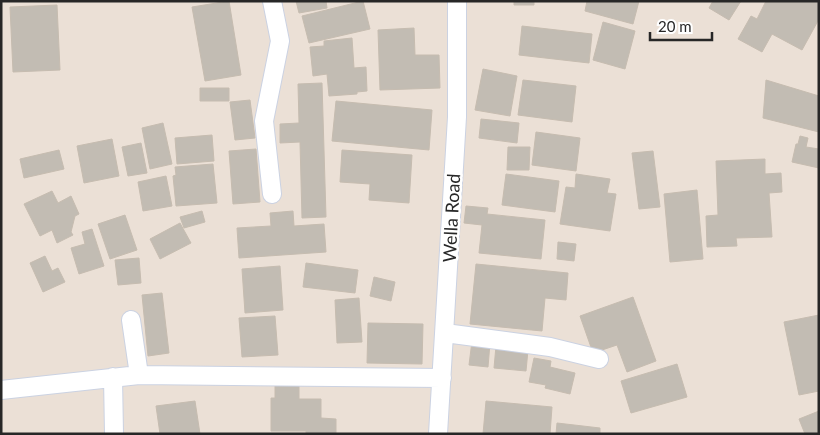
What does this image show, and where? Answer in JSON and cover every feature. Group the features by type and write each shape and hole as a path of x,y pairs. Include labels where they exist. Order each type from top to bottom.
{"street":[{"path":"272,1 280,41 264,121 272,194"},
{"name":"Wella Road","path":"438,434 457,117 457,1"},
{"path":"131,320 138,375"},
{"path":"445,333 550,348 599,359"},
{"path":"1,390 138,375 442,378"},
{"path":"113,377 114,434"}],"building":[{"path":"229,1 241,75 205,81 192,7"},
{"path":"296,1 326,1 327,8 299,13"},
{"path":"363,1 370,29 309,43 302,16"},
{"path":"514,1 534,1 534,5 514,5"},
{"path":"587,1 639,1 633,24 585,11"},
{"path":"713,1 741,1 729,20 709,8"},
{"path":"766,1 819,1 819,19 802,50 772,34 762,52 738,39 751,16 757,19"},
{"path":"57,5 60,70 13,72 10,7"},
{"path":"603,22 635,31 625,69 593,60"},
{"path":"522,26 592,34 589,63 519,55"},
{"path":"414,28 415,55 439,55 440,88 380,90 378,30"},
{"path":"352,38 354,68 366,67 367,91 357,92 357,94 329,96 327,74 313,76 310,47 324,46 324,41"},
{"path":"483,69 517,76 510,116 475,110"},
{"path":"523,80 576,86 572,122 518,115"},
{"path":"766,80 819,96 819,132 763,118"},
{"path":"322,83 326,217 302,218 300,142 280,143 280,124 299,123 298,84"},
{"path":"200,88 229,88 229,101 200,101"},
{"path":"250,100 255,138 235,140 230,102"},
{"path":"336,101 432,110 429,150 332,141"},
{"path":"481,119 519,123 517,143 479,138"},
{"path":"163,123 172,164 150,169 142,128"},
{"path":"536,132 580,138 576,171 532,165"},
{"path":"212,135 214,161 177,164 175,138"},
{"path":"800,136 808,138 806,147 819,149 819,168 792,162"},
{"path":"112,139 119,176 84,183 77,146"},
{"path":"141,143 147,173 128,176 122,147"},
{"path":"508,147 530,147 529,170 507,170"},
{"path":"256,149 260,202 233,204 229,151"},
{"path":"59,150 64,169 24,178 20,159"},
{"path":"342,150 412,155 409,203 369,200 370,184 340,182"},
{"path":"653,151 660,207 639,209 632,153"},
{"path":"765,159 765,174 781,173 782,192 769,193 772,237 736,238 737,246 707,247 706,216 718,215 716,161"},
{"path":"213,164 217,203 176,206 173,176 176,175 175,167"},
{"path":"506,174 559,181 555,212 502,205"},
{"path":"576,174 610,179 607,193 616,194 610,231 560,224 566,187 575,188"},
{"path":"166,176 172,206 143,211 138,182"},
{"path":"697,190 703,259 670,262 664,194"},
{"path":"52,191 58,203 71,196 79,214 75,216 71,232 73,235 57,243 52,230 40,236 24,204"},
{"path":"466,206 488,208 487,214 545,220 541,259 479,253 482,225 464,223"},
{"path":"202,211 205,222 184,228 180,217"},
{"path":"293,211 294,226 324,224 326,252 239,258 237,228 271,226 270,213"},
{"path":"125,215 137,250 110,259 98,224"},
{"path":"180,223 191,243 160,259 150,239"},
{"path":"92,229 104,266 79,274 71,248 85,244 82,232"},
{"path":"558,242 576,244 574,261 557,259"},
{"path":"45,256 52,271 58,268 65,282 43,292 30,263"},
{"path":"139,258 141,283 118,285 115,260"},
{"path":"306,263 358,270 355,293 303,287"},
{"path":"476,264 568,273 566,300 545,298 542,331 470,324"},
{"path":"280,266 283,310 245,313 242,269"},
{"path":"374,277 395,282 391,301 370,296"},
{"path":"162,293 169,353 148,356 142,295"},
{"path":"633,297 656,361 627,372 617,345 593,353 580,316"},
{"path":"359,298 362,342 337,343 335,300"},
{"path":"819,315 819,391 799,395 784,322"},
{"path":"275,316 278,355 242,357 239,318"},
{"path":"368,323 423,324 422,364 367,363"},
{"path":"472,341 490,343 488,367 469,365"},
{"path":"496,346 528,350 526,371 494,368"},
{"path":"534,358 551,361 550,367 575,373 570,394 545,388 546,385 529,382"},
{"path":"677,364 687,397 631,413 621,381"},
{"path":"275,385 299,385 299,399 321,399 321,418 336,419 336,434 306,434 306,431 271,431 271,398 275,398"},
{"path":"195,401 200,434 160,434 156,406"},
{"path":"486,401 552,407 550,434 483,434"},
{"path":"819,411 819,434 805,434 799,419"},
{"path":"557,423 600,428 600,434 556,434"}]}
